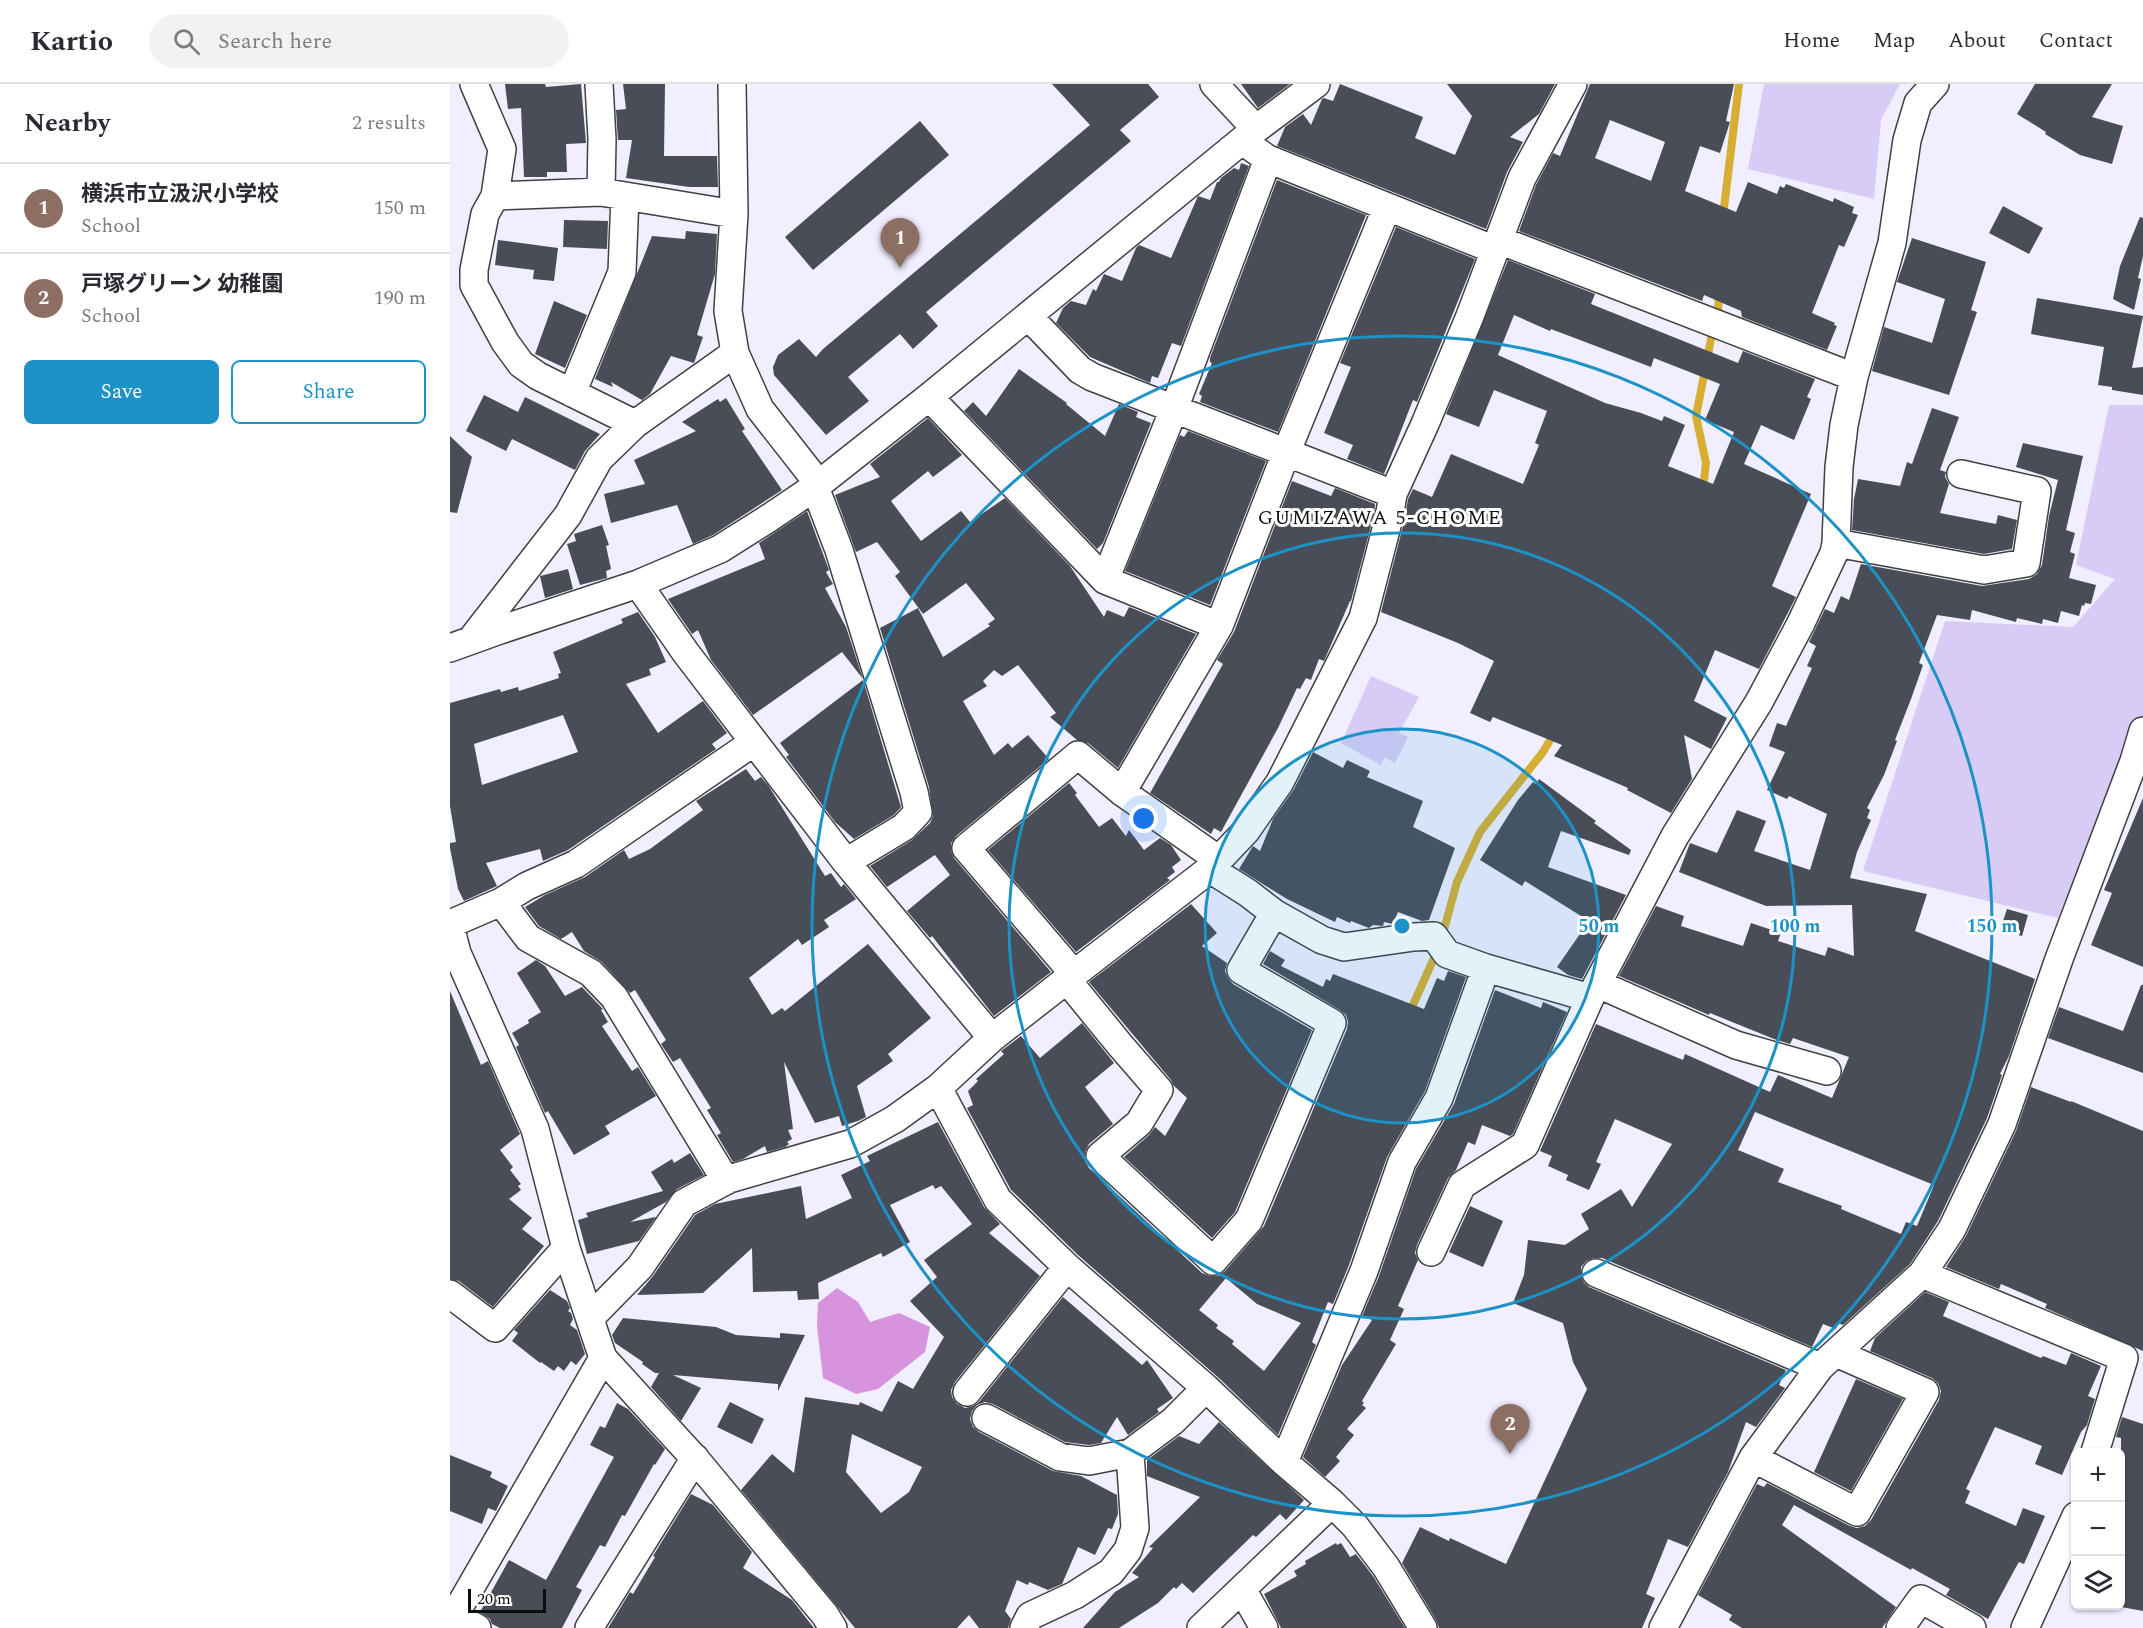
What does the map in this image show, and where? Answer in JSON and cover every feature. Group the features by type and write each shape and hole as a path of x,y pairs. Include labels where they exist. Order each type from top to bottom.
{"street":[{"path":"474,84 502,149 495,196 485,214 474,270 474,285 505,342 522,364 538,376 635,424"},
{"path":"572,393 622,272 613,194 602,139 599,84"},
{"path":"732,84 734,214 728,311 735,353 760,409 816,485 839,550 914,792 918,812 904,827 846,862"},
{"path":"1214,84 1268,159 1387,207 1497,245 1854,377"},
{"path":"460,645 638,584 720,549 816,485 929,397 1249,135 1316,84"},
{"path":"590,1318 640,1267 684,1203 726,1181 850,1144 895,1119 938,1088 992,1038 1215,865 1246,831 1280,782 1363,618 1393,494 1425,424 1522,178 1573,84"},
{"path":"1431,1252 1462,1185 1525,1144 1594,991 1675,836 1767,687 1834,553 1842,435 1854,377 1892,243 1907,140 1918,104 1935,84"},
{"path":"1106,580 1174,409 1268,159"},
{"path":"495,196 613,194 734,214"},
{"path":"1122,792 1219,626 1286,453 1387,207"},
{"path":"1029,317 1080,369 1092,377 1393,494"},
{"path":"460,645 568,515 599,459 635,424 735,353"},
{"path":"929,397 1106,580 1219,626"},
{"path":"1836,543 1984,570 2026,563 2037,491 1961,474"},
{"path":"638,584 686,653 846,862 992,1038"},
{"path":"1663,1628 1753,1458 1828,1360 1922,1274 1952,1229 2002,1124 2143,731"},
{"path":"754,742 576,864 450,925 457,953 535,1129 566,1248 603,1358 695,1458 825,1615 833,1628"},
{"path":"1274,913 1241,970 1332,1023 1249,1220 1213,1261 1100,1156 1139,1123 1159,1090 966,848 1078,755 1274,913 1322,940 1344,947 1434,936 1447,954 1486,968 1594,991 1736,1045 1827,1071"},
{"path":"501,902 528,938 591,973 614,997 726,1181"},
{"path":"1284,1462 1364,1271 1402,1162 1439,1098 1486,968"},
{"path":"938,1088 998,1200 1067,1267 1206,1388 1355,1526 1386,1566 1423,1628"},
{"path":"450,1294 495,1328 566,1248"},
{"path":"967,1392 1067,1267"},
{"path":"1596,1273 1828,1360 1925,1392 1857,1512 1753,1458"},
{"path":"1922,1274 2124,1358 2096,1448"},
{"path":"458,1619 603,1358"},
{"path":"986,1418 1060,1457 1089,1461 1130,1453 1173,1421 1206,1388"},
{"path":"1024,1628 1030,1616 1075,1595 1111,1572 1128,1550 1135,1528 1130,1453"},
{"path":"589,1628 695,1458"},
{"path":"1201,1628 1332,1503"},
{"path":"2025,1628 2071,1527"},
{"path":"1242,1589 1264,1628"},
{"path":"1900,1628 1921,1599 1972,1628"}],"shaded area":[{"path":"1764,84 1900,84 1881,120 1874,199 1748,169"},
{"path":"2109,405 2143,405 2143,751 2127,747 2058,918 1863,871 1945,621 2073,627 2115,579 2076,565"},
{"path":"1371,676 1419,697 1399,733 1408,737 1395,763 1384,757 1381,765 1341,743"},
{"path":"837,1288 858,1302 870,1322 899,1313 930,1327 925,1352 878,1389 856,1394 823,1378 817,1326 818,1303"}],"building":[{"path":"505,84 545,84 546,87 581,84 586,143 566,144 567,172 547,172 547,177 524,177 521,108 508,109"},
{"path":"623,84 665,84 664,156 717,156 718,187 689,187 626,178 632,140 618,140 616,110 626,109"},
{"path":"1052,84 1148,84 1159,97 1120,130 1131,141 926,312 938,326 913,349 900,334 848,377 869,401 826,435 774,375 773,367 778,355 799,339 816,357 1090,125"},
{"path":"1241,84 1290,84 1258,108"},
{"path":"1340,84 1423,117 1415,138 1455,155 1472,116 1447,84 1555,84 1539,114 1510,137 1523,142 1507,172 1486,229 1277,146 1285,127 1303,114 1311,125 1322,99 1333,101"},
{"path":"1590,84 1734,84 1726,121 1730,122 1720,153 1700,146 1685,191 1736,212 1748,182 1777,194 1780,186 1784,188 1786,184 1833,202 1834,198 1854,207 1852,213 1858,215 1844,247 1839,245 1812,313 1837,326 1827,350 1742,317 1741,311 1704,295 1702,301 1519,231 1536,185 1553,153 1560,156","holes":["1610,120 1665,142 1651,181 1595,158"]},
{"path":"2035,84 2112,84 2092,117 2123,126 2112,164 2080,155 2017,114"},
{"path":"920,121 949,155 813,270 785,237"},
{"path":"1241,163 1249,166 1181,346 1172,343 1158,378 1152,376 1150,383 1090,357 1056,323 1063,308 1071,301 1086,305 1093,289 1096,291 1104,274 1122,281 1139,245 1171,258 1198,196 1210,200 1217,182 1234,168 1239,170"},
{"path":"1277,180 1366,215 1278,432 1200,402 1202,396 1199,394 1212,363 1210,358"},
{"path":"2003,206 2043,228 2029,254 1989,233"},
{"path":"2140,217 2143,218 2143,256 2138,278 2141,279 2134,310 2113,299 2120,266"},
{"path":"564,220 608,221 607,249 563,247"},
{"path":"1396,227 1475,259 1417,402 1413,400 1384,474 1347,459 1353,445 1324,433 1351,367 1340,363"},
{"path":"686,231 717,234 715,274 697,335 703,337 694,363 671,356 650,394 642,400 611,382 613,387 595,379 652,236 685,239"},
{"path":"1912,238 1986,262 1971,310 1977,312 1949,395 1872,371 1884,327 1932,343 1945,299 1897,282"},
{"path":"498,240 558,248 554,281 533,279 534,270 495,265"},
{"path":"1508,260 1595,294 1591,304 1738,363 1743,351 1815,379 1807,397 1811,399 1794,440 1761,425 1744,464 1811,494 1772,586 1796,597 1759,669 1715,650 1694,701 1727,718 1711,749 1684,735 1692,779 1671,813 1627,790 1628,788 1554,756 1562,745 1493,717 1490,722 1470,713 1494,661 1458,643 1381,612 1408,499 1413,489 1432,497 1451,454 1523,484 1539,445 1535,443 1547,411 1494,390 1479,427 1446,414","holes":["1514,315 1550,331 1551,329 1651,367 1654,358 1720,384 1705,420 1734,432 1713,484 1668,466 1685,425 1664,416 1662,421 1605,403 1498,355"]},
{"path":"2037,298 2143,316 2132,368 2143,367 2143,395 2112,390 2112,387 2098,385 2104,347 2031,334"},
{"path":"554,301 587,315 565,368 535,354"},
{"path":"1019,369 1067,403 1105,436 1119,404 1138,412 1136,417 1151,423 1103,543 1097,549 964,411 973,402 986,416"},
{"path":"484,395 518,412 525,397 600,434 585,451 575,470 512,439 506,451 466,431"},
{"path":"726,398 745,429 742,431 782,490 713,535 693,544 677,505 611,523 604,494 645,484 634,460 696,431 682,422 718,399 720,402"},
{"path":"1932,408 1959,417 1940,470 1946,472 1945,477 1949,484 1940,513 1996,524 1998,515 2017,520 2012,549 1984,554 1852,530 1858,479 1900,486 1907,462 1912,464"},
{"path":"928,418 962,455 933,477 928,471 891,501 921,541 961,511 970,522 1005,498 1070,566 1104,617 1107,610 1124,617 1129,607 1196,634 1118,768 1088,743 1077,740 1050,717 1056,713 1018,665 1002,676 994,670 983,681 987,686 963,701 994,755 1008,743 1012,748 1028,735 1049,759 956,836 951,843 954,858 1051,972 994,1016 932,936 930,938 907,911 950,875 935,855 887,887 870,866 912,840 930,823 933,816 929,787 880,628 918,608 943,657 990,626 988,624 995,619 966,583 923,614 895,576 900,572 877,542 856,552 835,495 880,477 870,464"},
{"path":"1188,431 1266,461 1210,605 1125,571 1180,435 1184,437"},
{"path":"450,436 472,457 457,513 450,512"},
{"path":"2023,443 2083,456 2066,530 2075,533 2070,552 2075,554 2069,578 2096,585 2091,604 2082,605 2079,616 2061,611 2058,623 2043,619 2042,624 2017,618 2016,622 1972,610 1970,620 1937,615 1919,663 1923,665 1895,740 1897,741 1884,775 1867,808 1870,810 1867,818 1871,820 1857,852 1850,878 1927,894 1915,931 2035,979 2009,1056 2000,1074 2002,1075 1987,1118 1938,1221 1910,1264 1843,1325 1838,1323 1836,1329 1823,1324 1812,1347 1602,1258 1586,1261 1581,1267 1581,1276 1589,1287 1786,1370 1779,1385 1785,1388 1756,1427 1746,1422 1728,1472 1688,1547 1668,1539 1646,1594 1655,1598 1642,1628 1439,1628 1402,1563 1420,1527 1506,1564 1587,1389 1573,1362 1563,1323 1513,1303 1524,1275 1528,1240 1565,1245 1589,1229 1581,1214 1621,1189 1632,1207 1672,1144 1615,1119 1596,1162 1601,1164 1589,1190 1566,1180 1568,1175 1548,1166 1552,1156 1540,1151 1596,1024 1683,1060 1685,1054 1770,1092 1778,1075 1832,1098 1849,1057 1793,1038 1790,1044 1774,1039 1710,1013 1709,1015 1619,976 1656,906 1684,916 1681,926 1743,946 1751,923 1781,933 1778,941 1825,956 1828,947 1854,956 1852,905 1766,906 1679,872 1690,843 1717,853 1737,810 1766,821 1754,851 1810,870 1827,814 1789,796 1787,799 1767,790 1785,752 1769,746 1777,723 1786,726 1812,668 1807,666 1816,646 1809,642 1825,609 1834,613 1841,596 1849,600 1861,564 1982,586 2029,579 2037,574 2042,565 2049,516 2058,480 2016,467","holes":["1755,1112 1934,1185 1917,1226 1906,1222 1901,1234 1841,1209 1842,1206 1778,1182 1784,1169 1738,1150"]},
{"path":"1292,481 1331,496 1335,488 1375,504 1374,515 1351,601 1324,661 1319,659 1311,680 1306,678 1300,689 1297,688 1278,728 1221,832 1214,828 1211,834 1150,793 1223,664 1217,660 1234,632"},
{"path":"807,511 829,570 826,572 833,584 825,588 846,627 863,679 842,652 753,715 711,660 698,630 692,634 668,599 765,559 759,543"},
{"path":"602,525 609,545 606,546 611,569 606,571 607,578 580,585 567,544 576,541 574,534"},
{"path":"568,569 573,589 545,598 540,576"},
{"path":"638,612 655,637 666,662 649,669 651,675 626,684 658,733 703,701 727,733 712,744 716,749 568,850 543,861 540,849 486,863 497,886 464,901 458,889 450,848 450,843 456,842 450,806 450,703 500,689 501,692 518,687 519,691 559,678 558,674 561,673 553,652 623,623 621,619","holes":["563,715 578,752 482,785 474,744"]},
{"path":"863,680 901,807 894,815 854,839 835,822 786,757 789,755 780,743"},
{"path":"1313,752 1343,768 1347,760 1370,771 1367,777 1423,801 1413,827 1455,848 1429,920 1422,921 1398,912 1393,924 1384,922 1383,926 1373,925 1369,928 1337,917 1335,922 1287,899 1239,869 1253,846 1260,851 1273,819 1294,789"},
{"path":"746,769 755,781 761,777 768,785 825,876 831,873 841,887 844,884 856,899 824,920 829,927 802,945 798,939 749,978 772,1015 782,1008 785,1011 868,944 931,1018 888,1054 893,1061 857,1086 866,1117 842,1126 839,1116 815,1123 784,1062 793,1129 788,1130 792,1139 785,1147 767,1152 765,1146 733,1162 717,1135 721,1133 707,1110 711,1108 680,1058 673,1062 661,1044 666,1040 635,990 630,993 602,962 584,951 572,932 561,939 539,926 525,907 585,877 624,850 629,859 650,849 703,810 696,801"},
{"path":"1539,779 1631,850 1629,855 1561,831 1548,867 1626,895 1582,979 1568,975 1557,967 1589,921 1525,881 1522,886 1480,860 1518,800 1533,782 1536,784"},
{"path":"1069,783 1077,793 1075,795 1099,827 1112,818 1126,836 1129,830 1144,850 1160,838 1171,845 1181,860 1172,867 1175,872 1167,878 1170,880 1076,952 988,850"},
{"path":"2143,798 2143,967 2091,945 2112,893 2104,890"},
{"path":"1191,904 1217,933 1202,946 1227,963 1225,971 1233,984 1312,1030 1235,1212 1212,1238 1124,1157 1155,1127 1165,1136 1187,1098 1173,1085 1089,982"},
{"path":"2007,909 2028,915 2022,936 2000,930"},
{"path":"1270,951 1285,960 1281,966 1323,987 1326,979 1330,981 1333,974 1424,1009 1437,978 1444,981 1448,971 1466,977 1425,1091 1387,1157 1349,1265 1333,1304 1328,1302 1312,1342 1316,1345 1278,1435 1220,1379 1078,1255 1011,1190 967,1108 973,1105 968,1091 978,1081 976,1079 1004,1054 1001,1051 1021,1036 1040,1058 1082,1023 1114,1063 1085,1087 1113,1124 1089,1144 1085,1152 1085,1161 1089,1168 1202,1273 1218,1276 1264,1226 1347,1029 1346,1015 1340,1010 1263,964","holes":["1226,1278 1257,1304 1301,1323 1264,1371 1232,1344 1234,1341 1216,1328 1218,1325 1199,1310"]},
{"path":"536,960 545,966 565,996 582,987 603,1009 601,1010 608,1022 602,1026 632,1071 638,1067 656,1096 605,1126 610,1134 574,1155 548,1111 545,1113 516,1047 519,1045 512,1033 529,1023 528,1020 541,1012 517,973"},
{"path":"2141,985 2143,985 2143,1073 2048,1038 2059,1007 2123,1031"},
{"path":"1495,990 1541,1008 1543,1002 1567,1012 1513,1134 1510,1136 1482,1125 1475,1145 1468,1142 1456,1170 1448,1178 1417,1245 1415,1253 1418,1260 1398,1306 1404,1309 1390,1340 1396,1344 1362,1401 1364,1403 1362,1405 1366,1408 1347,1429 1354,1435 1336,1457 1340,1461 1325,1477 1303,1457 1342,1365 1372,1320 1362,1316 1379,1276 1416,1169 1454,1104"},
{"path":"450,991 481,1065 488,1061 520,1134 500,1150 513,1167 510,1170 521,1184 518,1186 521,1190 509,1199 532,1218 522,1229 544,1246 493,1307 459,1281 450,1279"},
{"path":"2031,1087 2143,1131 2143,1351 2045,1308 2047,1304 2001,1284 1999,1289 1946,1267 1966,1236 2016,1131"},
{"path":"938,1122 984,1207 1000,1224 989,1233 1040,1276 955,1382 951,1390 952,1397 957,1404 965,1408 979,1402 1063,1297 1142,1365 1147,1360 1173,1398 1157,1409 1159,1412 1128,1435 1117,1417 1101,1443 1089,1445 1065,1442 993,1404 985,1402 977,1405 972,1411 970,1419 973,1427 979,1432 1053,1471 1081,1476 1117,1495 1118,1514 1112,1529 1108,1528 1095,1555 1078,1547 1062,1584 1048,1590 1017,1580 1005,1611 1011,1619 1008,1628 979,1628 969,1615 957,1628 855,1628 741,1490 772,1454 794,1473 805,1397 859,1405 860,1402 882,1412 898,1381 913,1389 944,1337 910,1301 937,1277 924,1260 972,1224 941,1186 935,1189 933,1185 890,1205 910,1242 883,1257 881,1253 818,1283 819,1299 798,1300 797,1291 753,1292 752,1248 703,1293 637,1295 653,1276 695,1215 715,1204 801,1186 806,1219 852,1198 841,1175 870,1161 867,1156","holes":["852,1434 922,1467 909,1492 881,1513 846,1472"]},
{"path":"690,1153 704,1175 677,1189 666,1202 630,1222 656,1217 639,1241 587,1254 578,1220 588,1217 586,1213 663,1191 651,1172 672,1159 674,1163"},
{"path":"1470,1206 1503,1221 1483,1267 1449,1252"},
{"path":"550,1290 567,1301 570,1308 568,1311 573,1319 570,1325 577,1330 585,1354 576,1365 571,1361 564,1371 558,1366 554,1371 540,1363 512,1341 518,1333 514,1330"},
{"path":"1925,1292 1949,1302 1943,1316 2041,1358 2043,1356 2066,1365 2071,1353 2101,1366 2088,1396 2095,1399 2087,1425 2074,1448 2071,1448 2071,1455 2062,1475 2035,1464 2042,1446 1995,1427 1966,1489 1970,1491 1965,1503 2016,1526 2023,1508 2045,1516 2024,1564 2019,1562 1988,1619 1946,1595 1950,1589 1794,1505 1782,1525 1896,1607 1882,1628 1742,1628 1729,1620 1732,1615 1698,1595 1757,1484 1764,1487 1767,1483 1850,1526 1857,1528 1865,1526 1871,1520 1939,1400 1941,1391 1938,1383 1932,1378 1870,1351 1875,1338"},
{"path":"623,1318 716,1327 736,1335 780,1338 780,1333 805,1335 778,1391 778,1384 673,1375 701,1388 681,1421 651,1387 659,1373 655,1373 615,1343 612,1335"},
{"path":"1856,1379 1903,1399 1851,1491 1814,1472"},
{"path":"730,1402 764,1419 752,1444 717,1427"},
{"path":"617,1403 628,1409 665,1449 625,1516 622,1515 605,1547 600,1545 576,1587 582,1590 562,1628 500,1628 492,1624 490,1619 480,1612 509,1560 546,1580 614,1457 590,1445 600,1426 605,1428"},
{"path":"2122,1417 2143,1424 2143,1611 2125,1608 2125,1448 2121,1448 2121,1438 2116,1437"},
{"path":"1219,1422 1304,1500 1286,1520 1280,1514 1256,1537 1253,1535 1193,1593 1182,1583 1176,1589 1174,1587 1158,1603 1119,1628 1083,1628 1115,1592 1139,1577 1132,1573 1153,1548 1149,1547 1200,1497 1147,1476 1147,1460 1179,1436 1199,1444"},
{"path":"450,1455 492,1472 490,1477 508,1486 496,1511 488,1508 482,1524 450,1511"},
{"path":"691,1494 713,1505 752,1552 743,1568 792,1600 814,1628 608,1628 630,1592 633,1594"},
{"path":"1336,1543 1337,1545 1341,1543 1350,1557 1356,1554 1373,1576 1405,1628 1281,1628 1264,1594 1297,1576 1294,1571 1306,1564 1305,1561"}],"waterway":[{"path":"1723,216 1739,84"},
{"path":"1718,313 1719,291"},
{"path":"1703,489 1706,463 1696,416 1712,334"},
{"path":"1442,937 1457,882 1480,832 1543,752 1555,732"},
{"path":"1409,1014 1434,958"}],"place":[{"name":"横浜市立汲沢小学校","path":"900,268"},
{"name":"戸塚グリーン 幼稚園","path":"1510,1454"}],"district":[{"name":"GUMIZAWA 5-CHOME","path":"1380,517"}]}
